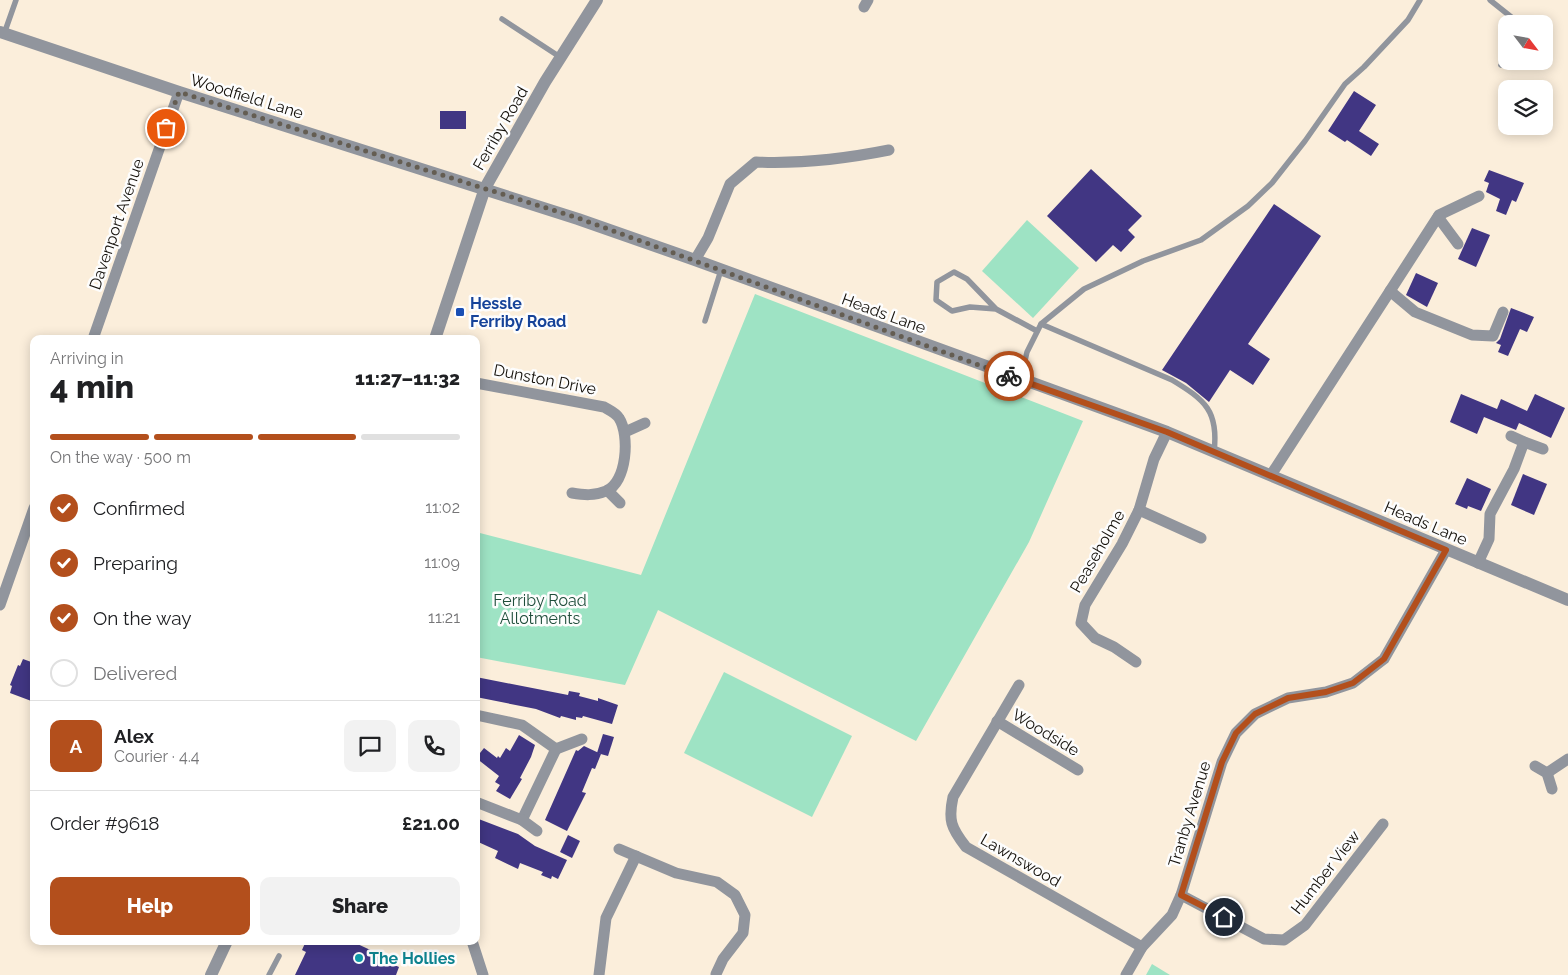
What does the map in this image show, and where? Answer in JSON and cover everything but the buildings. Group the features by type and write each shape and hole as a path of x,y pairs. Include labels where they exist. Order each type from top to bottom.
{"street":[{"name":"Ferriby Road","path":"436,335 484,188 560,58 597,0"},
{"name":"Woodfield Lane","path":"2,33 179,92 484,188"},
{"name":"Davenport Avenue","path":"94,335 179,92"},
{"path":"695,260 708,238 730,184 756,162 790,163 836,160 889,150"},
{"name":"Heads Lane","path":"484,188 695,260 1167,432 1568,600"},
{"path":"1271,475 1438,217 1479,196"},
{"path":"1438,217 1458,244"},
{"path":"1390,291 1415,312 1472,335 1493,336 1504,312"},
{"name":"Dunston Drive","path":"480,384 604,407 619,416 625,432"},
{"path":"572,493 588,496 608,491 622,473 625,432 645,423"},
{"name":"Peaseholme","path":"1136,662 1114,647 1095,638 1081,623 1085,605 1122,544 1139,510 1154,459 1167,432"},
{"path":"1511,436 1543,449"},
{"path":"1478,562 1488,539 1490,514 1514,469 1524,442"},
{"path":"608,491 620,503"},
{"path":"1139,510 1201,538"},
{"path":"0,605 30,519"},
{"name":"Tranby Avenue","path":"1126,975 1142,947 1172,915 1181,895 1222,762 1236,733 1255,714 1288,698 1326,692 1353,683 1384,659 1446,550"},
{"name":"Lawnswood","path":"1019,684 953,797 949,816 956,834 966,847 1142,947"},
{"path":"480,716 522,725 556,749"},
{"name":"Woodside","path":"997,721 1078,770"},
{"path":"522,820 556,749 582,739"},
{"path":"1546,773 1568,760"},
{"path":"1535,766 1546,773 1552,789"},
{"path":"480,804 522,820 537,831"},
{"name":"Humber View","path":"1181,895 1264,939 1284,940 1305,926 1383,824"},
{"path":"619,848 676,873 717,882 735,895 745,914 743,933 723,959 716,974"},
{"path":"599,975 606,918 636,856"},
{"path":"215,974 226,945"},
{"path":"473,945 484,975"}],"lane":[{"path":"2,33 16,0"},
{"path":"1021,380 1027,352 1039,327 1084,289 1143,261 1201,240 1248,206 1272,183 1345,84 1364,67 1408,20 1420,0"},
{"path":"1490,0 1509,15"},
{"path":"502,20 560,58"},
{"path":"705,321 721,270"},
{"path":"996,309 966,279 954,272 937,282 936,300 952,311 970,307 996,309 1172,380 1192,392 1205,403 1211,414 1216,433 1214,452"},
{"path":"270,975 279,956"}],"green space":[{"path":"1027,220 1079,268 1033,318 982,271"},
{"name":"Ferriby Road Allotments","path":"755,294 1083,421 1029,542 916,741 658,610 625,685 480,658 480,533 641,575"},
{"path":"724,672 852,736 812,817 684,753"},
{"path":"1152,964 1170,975 1146,975"}],"way so far":[{"path":"166,128 179,92 578,218 1009,376"}],"place":[{"name":"Hessle Ferriby Road","path":"460,312"},
{"name":"The Hollies","path":"359,958"}],"route":[{"path":"1009,376 1167,432 1446,550 1384,659 1353,683 1326,692 1288,698 1255,714 1236,733 1222,762 1181,895 1224,917"}]}
